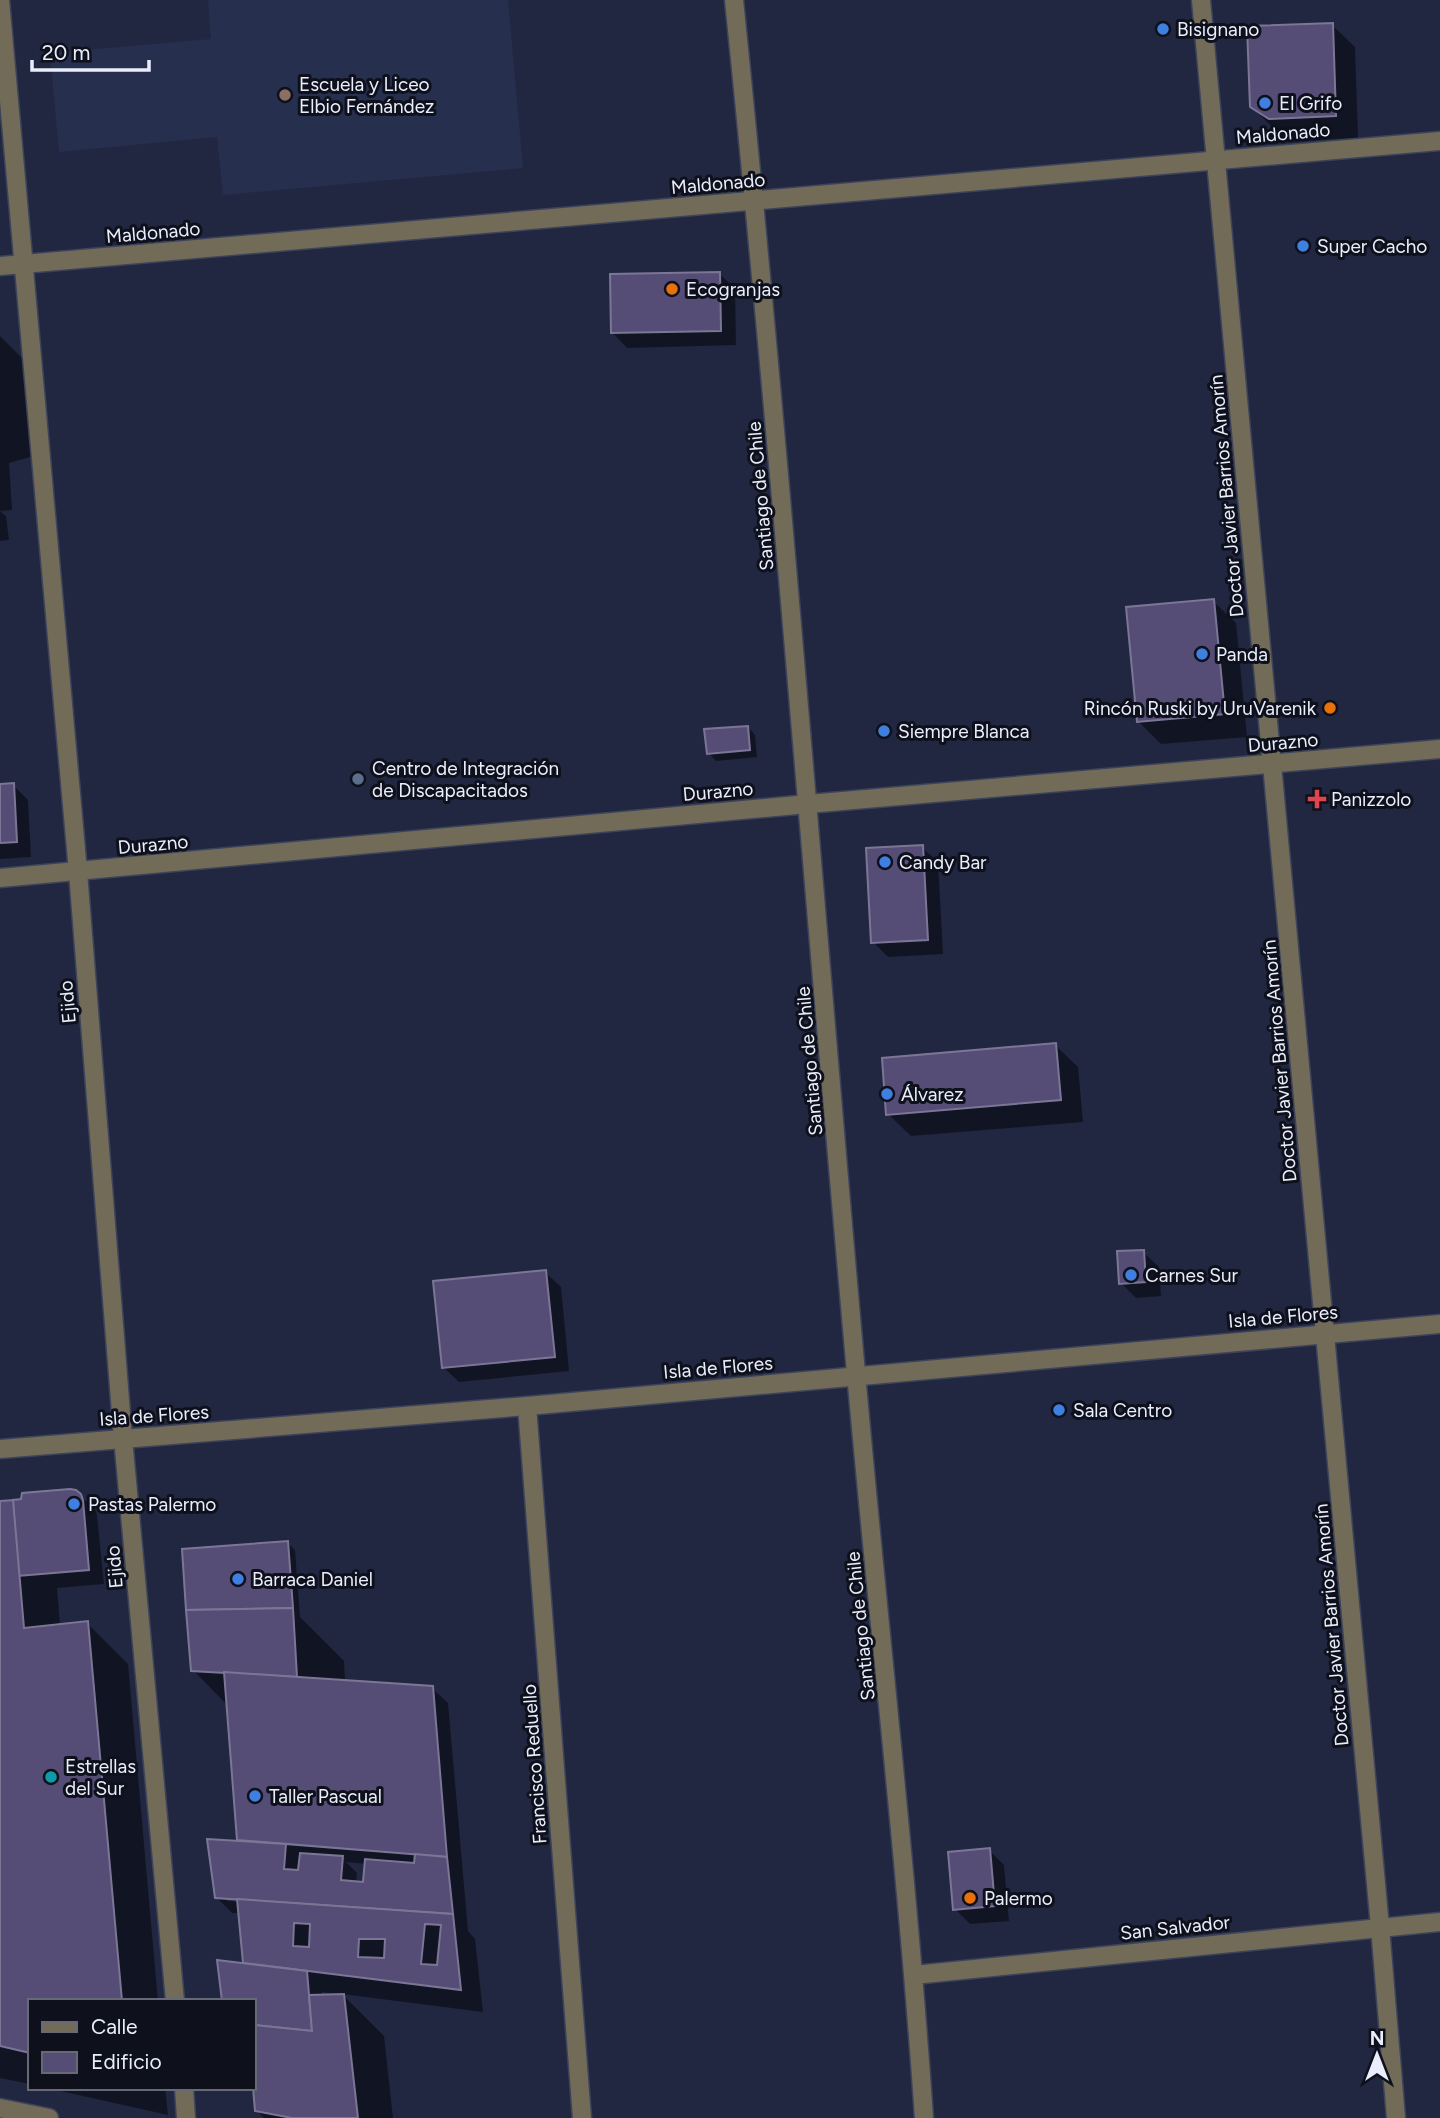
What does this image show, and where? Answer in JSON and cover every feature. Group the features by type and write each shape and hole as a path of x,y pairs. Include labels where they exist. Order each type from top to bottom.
{"street":[{"name":"Ejido","path":"0,0 78,872 123,1438 176,1999"},
{"name":"Santiago de Chile","path":"734,0 755,201 856,1375 915,1975 924,2118"},
{"name":"Doctor Javier Barrios Amorín","path":"1201,0 1396,2118"},
{"name":"Maldonado","path":"0,266 1440,141"},
{"name":"Durazno","path":"0,878 1440,749"},
{"name":"Isla de Flores","path":"0,1449 527,1406 1440,1324"},
{"name":"Francisco Reduello","path":"527,1406 582,2118"},
{"name":"San Salvador","path":"915,1975 1440,1922"},
{"path":"184,2090 186,2118"},
{"path":"0,2108 49,2118"}],"shaded area":[{"name":"Escuela y Liceo Elbio Fernández","path":"208,0 508,0 523,168 223,195 217,137 59,152 50,53 211,39"}],"building":[{"path":"1333,23 1336,116 1269,119 1250,107 1247,26"},
{"path":"720,272 721,331 611,333 610,274"},
{"path":"1214,599 1225,714 1137,722 1126,607"},
{"path":"748,726 750,750 707,754 704,729"},
{"path":"14,783 17,842 0,843 0,784"},
{"path":"923,845 928,940 871,943 866,848"},
{"path":"1056,1043 1061,1100 886,1115 882,1058"},
{"path":"1144,1250 1146,1282 1119,1284 1117,1251"},
{"path":"546,1270 555,1357 442,1368 433,1281"},
{"path":"70,1489 81,1494 83,1500 89,1570 18,1576 13,1500 21,1499 22,1493"},
{"name":"Estrellas del Sur","path":"13,1500 24,1628 88,1621 122,1999 28,1999 28,2053 0,2046 0,1501"},
{"name":"Barraca Daniel","path":"288,1541 293,1608 186,1610 182,1549"},
{"path":"293,1608 297,1677 191,1671 186,1610"},
{"path":"224,1672 433,1686 447,1857 237,1840"},
{"path":"207,1839 286,1844 284,1869 298,1870 300,1853 343,1856 341,1880 363,1882 365,1859 414,1863 415,1854 447,1857 453,1914 215,1898"},
{"path":"990,1848 995,1906 953,1910 948,1852"},
{"path":"237,1899 453,1914 461,1990 243,1963","holes":["294,1923 310,1924 309,1947 293,1946","425,1924 441,1925 437,1965 421,1964","359,1939 385,1939 384,1958 358,1957"]},
{"path":"217,1960 307,1971 312,2031 256,2025 256,1999 222,1999"},
{"path":"344,1994 358,2118 292,2118 255,2111 256,2025 312,2031 309,1995"}],"place":[{"name":"Bisignano","path":"1163,29"},
{"name":"Escuela y Liceo Elbio Fernández","path":"285,95"},
{"name":"El Grifo","path":"1265,103"},
{"name":"Super Cacho","path":"1303,246"},
{"name":"Ecogranjas","path":"672,289"},
{"name":"Panda","path":"1202,654"},
{"name":"Rincón Ruski by UruVarenik","path":"1330,708"},
{"name":"Siempre Blanca","path":"884,731"},
{"name":"Centro de Integración de Discapacitados","path":"358,779"},
{"name":"Panizzolo","path":"1317,799"},
{"name":"Candy Bar","path":"885,862"},
{"name":"Álvarez","path":"887,1094"},
{"name":"Carnes Sur","path":"1131,1275"},
{"name":"Sala Centro","path":"1059,1410"},
{"name":"Pastas Palermo","path":"74,1504"},
{"name":"Barraca Daniel","path":"238,1579"},
{"name":"Estrellas del Sur","path":"51,1777"},
{"name":"Taller Pascual","path":"255,1796"},
{"name":"Palermo","path":"970,1898"}]}
